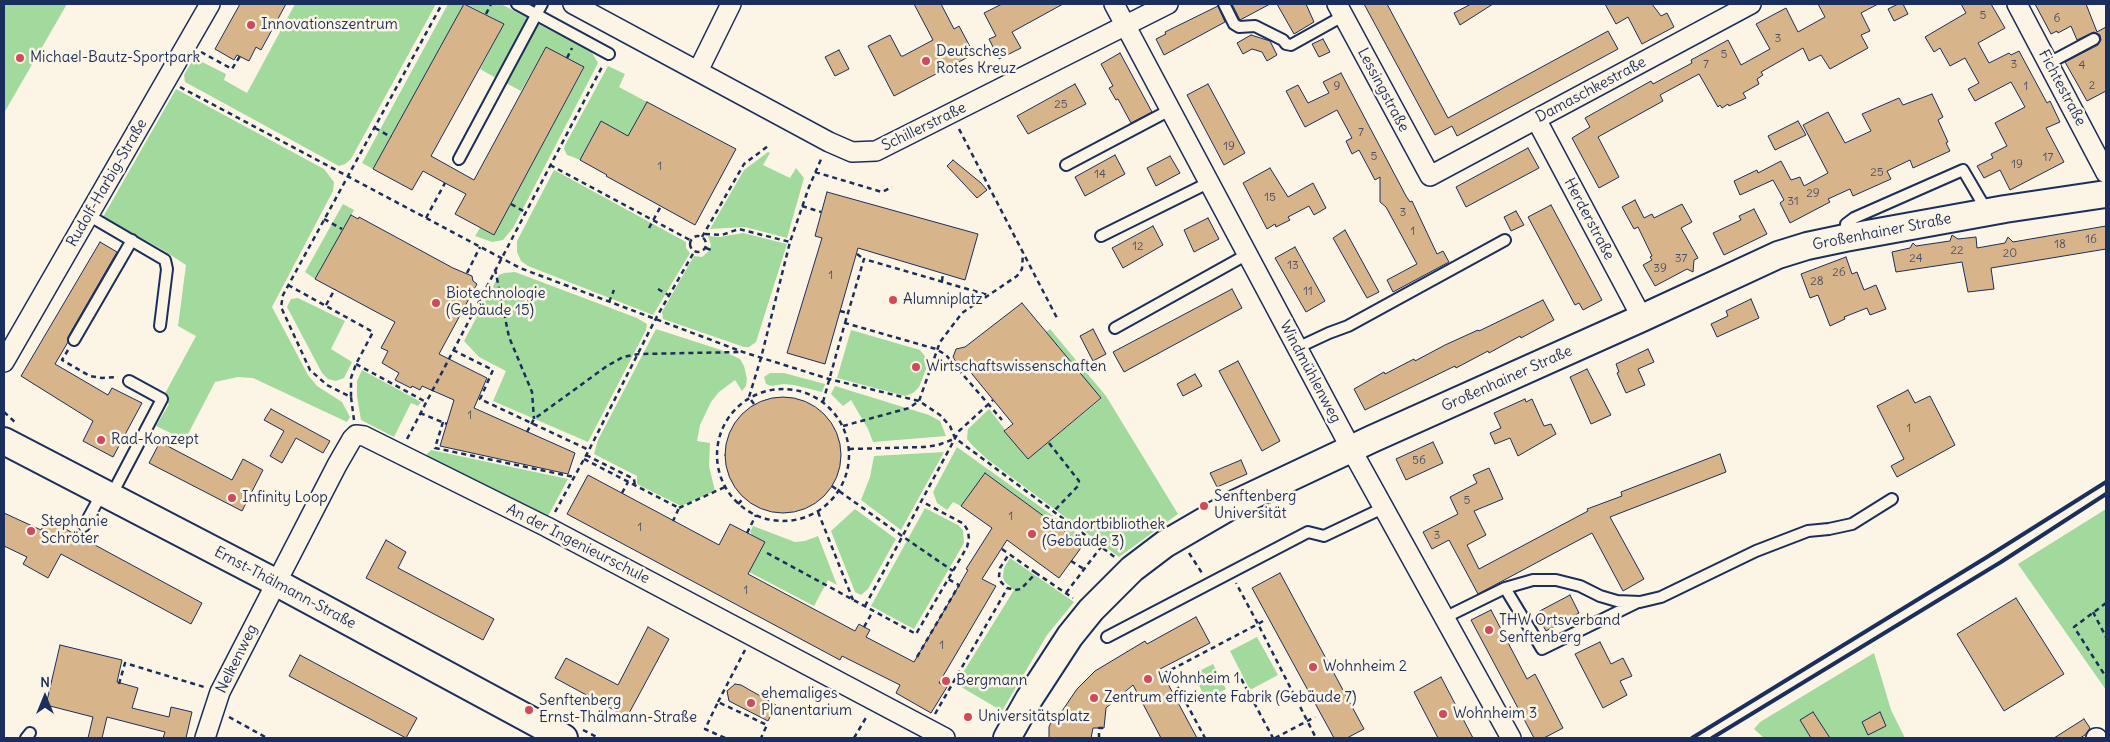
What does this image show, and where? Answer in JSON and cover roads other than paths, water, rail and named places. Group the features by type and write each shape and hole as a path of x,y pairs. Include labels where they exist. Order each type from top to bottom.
{"main road":[{"name":"Großenhainer Straße","path":"1007,738 1034,691 1070,636 1091,610 1132,570 1165,544 1232,505 1778,255 1807,246 1845,238 1987,212 2106,194"},
{"name":"Ernst-Thälmann-Straße","path":"4,440 276,583 564,738"}],"street":[{"name":"Rudolf-Harbig-Straße","path":"4,362 210,4"},
{"name":"Schillerstraße","path":"573,4 829,142 852,152 876,151 1168,4"},
{"path":"698,71 731,4"},
{"name":"Windmühlenweg","path":"1114,4 1246,255 1383,508 1511,738"},
{"name":"Damaschkestraße","path":"1430,176 1751,4"},
{"name":"Fichtestraße","path":"2017,4 2106,173"},
{"name":"Lessingstraße","path":"1340,10 1430,176"},
{"name":"Herderstraße","path":"1536,119 1642,318"},
{"name":"An der Ingenieurschule","path":"276,583 352,439 356,435 364,436 547,526 945,738"},
{"name":"Nelkenweg","path":"205,738 217,701 276,583"}],"lane":[{"path":"517,4 609,54"},
{"path":"459,159 542,4"},
{"path":"1224,4 1234,24 1239,27 1255,26 1283,40 1286,44 1291,44 1340,10"},
{"path":"2049,63 2094,39"},
{"path":"1066,165 1170,110"},
{"path":"1845,238 1846,224 1854,218 1963,170 1987,212"},
{"path":"1101,236 1208,183"},
{"path":"88,215 162,256 167,264 160,326"},
{"path":"74,340 132,240"},
{"path":"1297,348 1348,326 1505,240"},
{"path":"1114,328 1246,255"},
{"path":"84,526 106,495 162,399 129,380"},
{"path":"1505,588 1542,650 1640,602 1661,597 1756,551 1808,531 1852,524 1892,499"},
{"path":"1107,637 1308,532 1324,536 1383,508"},
{"path":"1444,618 1505,588 1533,580 1556,580 1580,586 1600,596 1617,601 1640,602"}],"railway":[{"path":"1692,738 2106,482"},
{"path":"1712,738 2001,562 2106,494"}],"place":[{"name":"Innovationszentrum","path":"251,25"},
{"name":"Michael-Bautz-Sportpark","path":"20,58"},
{"name":"Deutsches Rotes Kreuz","path":"926,61"},
{"name":"Alumniplatz","path":"893,300"},
{"name":"Biotechnologie (Gebäude 15)","path":"436,303"},
{"name":"Wirtschaftswissenschaften","path":"916,367"},
{"name":"Rad-Konzept","path":"101,440"},
{"name":"Infinity Loop","path":"232,498"},
{"name":"Senftenberg Universität","path":"1204,506"},
{"name":"Stephanie Schröter","path":"31,531"},
{"name":"Standortbibliothek (Gebäude 3)","path":"1032,534"},
{"name":"THW Ortsverband Senftenberg","path":"1489,630"},
{"name":"Wohnheim 2","path":"1313,667"},
{"name":"Wohnheim 1","path":"1148,679"},
{"name":"Bergmann","path":"946,681"},
{"name":"Zentrum effiziente Fabrik (Gebäude 7)","path":"1094,698"},
{"name":"ehemaliges Planentarium","path":"751,703"},
{"name":"Senftenberg Ernst-Thälmann-Straße","path":"529,710"},
{"name":"Wohnheim 3","path":"1443,714"},
{"name":"Universitätsplatz","path":"968,717"}]}
